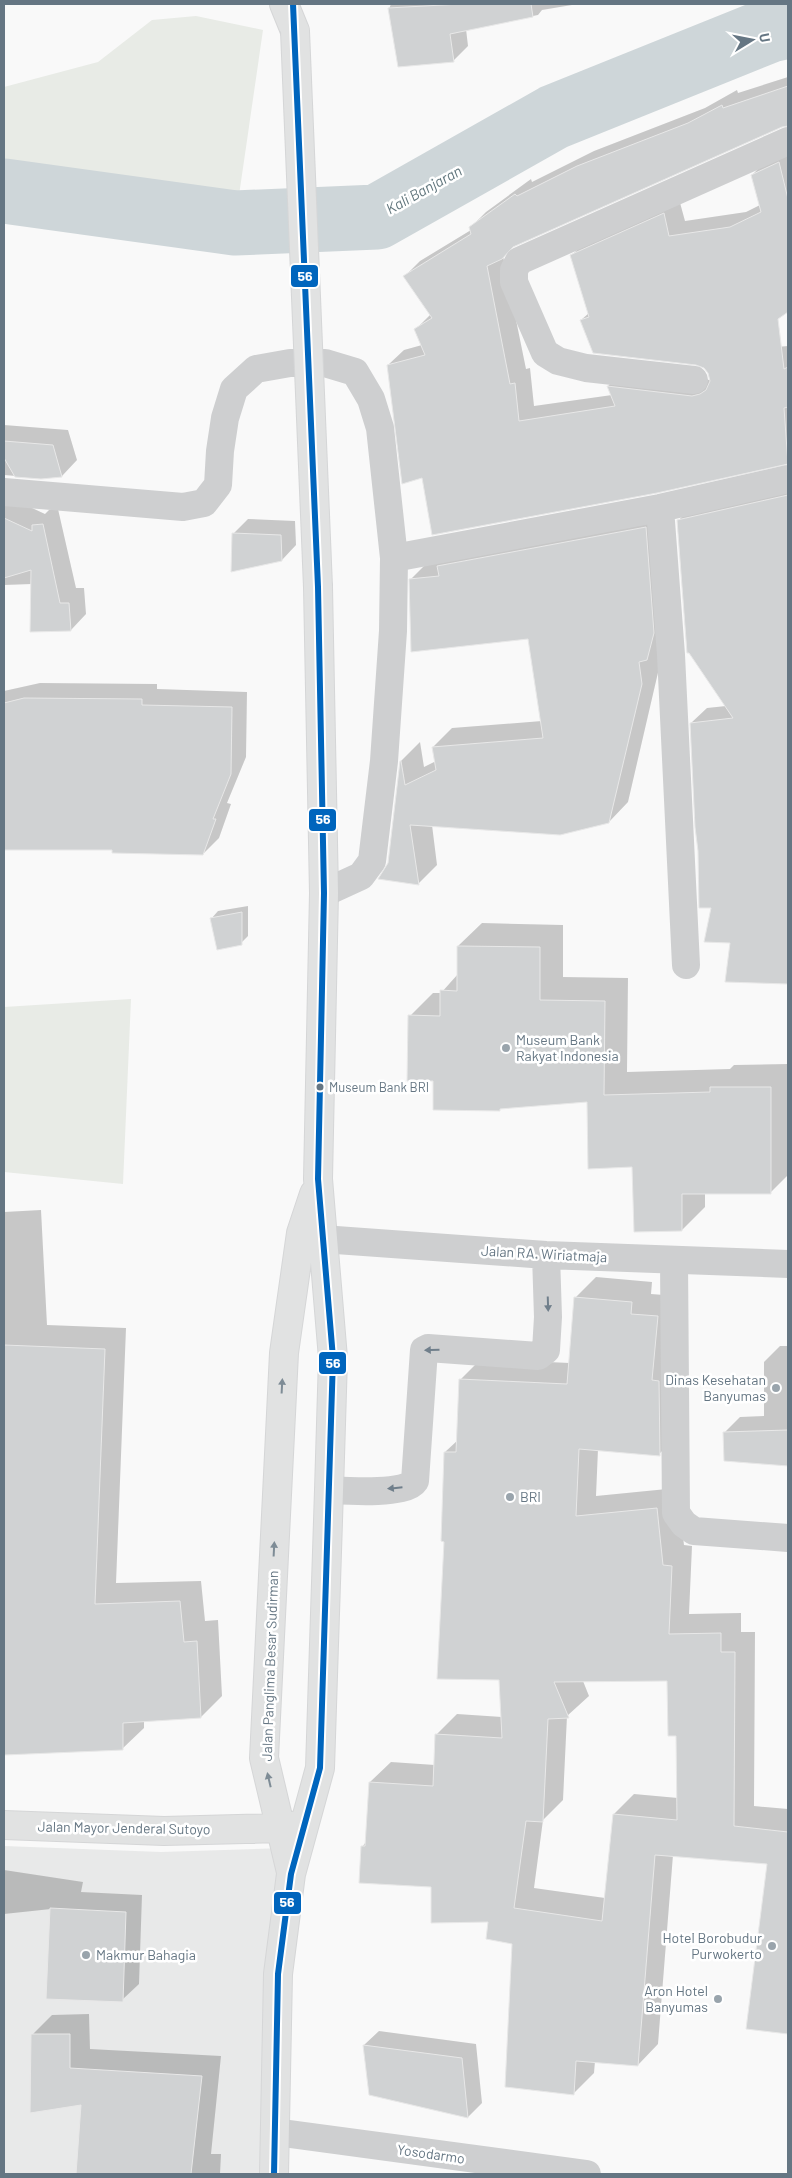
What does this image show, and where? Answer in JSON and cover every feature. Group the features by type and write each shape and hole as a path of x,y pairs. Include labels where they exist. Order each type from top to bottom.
{"main road":[{"path":"284,4 295,31"},
{"name":"Jalan Panglima Besar Sudirman","path":"274,2174 278,1974 291,1874 292,1826 264,1758 284,1353 312,1236 318,1179 324,893 318,587 294,4"},
{"name":"Jalan Panglima Besar Sudirman","path":"292,1826 320,1768 333,1358 312,1236"},
{"name":"Jalan Mayor Jenderal Sutoyo","path":"4,1824 164,1831 292,1826"}],"street":[{"path":"694,380 586,368 558,361 545,353 514,282 514,270 519,261 788,141"},
{"path":"4,492 182,507 204,504 218,485 220,451 225,418 234,389 256,369 290,363 325,362 355,372 371,399 380,428 394,558 393,631 384,761 372,861 361,876 324,893"},
{"path":"394,558 660,508 788,480"},
{"path":"660,508 671,655 686,965"},
{"name":"Jalan RA. Wiriatmaja","path":"312,1236 546,1255 788,1264"},
{"path":"329,1490 372,1491 408,1487 415,1481 424,1350 428,1348 538,1356 543,1354 546,1350 548,1317 546,1255"},
{"path":"674,1261 676,1513 684,1524 694,1531 788,1538"},
{"name":"Yosodarmo","path":"275,2132 587,2174"}],"shaded area":[{"path":"196,16 263,30 235,223 4,191 4,87 98,62 152,20"},
{"path":"131,999 123,1184 4,1172 4,1007"},
{"path":"4,1846 161,1852 283,1848 272,2174 4,2174"}],"building":[{"path":"461,4 531,4 533,17 450,34 454,62 398,67 388,8"},
{"path":"788,86 788,126 782,127 513,247 502,259 487,266 510,384 515,383 519,421 615,406 607,386 692,396 700,394 706,390 710,381 708,373 704,368 696,365 593,353 580,320 589,317 570,255 664,213 669,236 730,227 761,212 751,175 779,162 788,199 788,312 778,319 784,369 788,367 788,407 784,408 788,464 657,493 432,535 422,478 402,484 387,365 425,355 414,329 432,318 403,276 471,234 469,227 515,194 517,196 577,166 688,123 722,105 723,108"},
{"path":"4,441 53,445 62,477 41,479 15,477 4,458"},
{"path":"788,495 788,984 725,982 730,943 704,942 711,908 699,908 698,851 690,723 733,718 689,653 687,653 677,520"},
{"path":"4,518 32,531 32,525 43,524 60,603 69,603 71,631 30,632 31,570 4,578"},
{"path":"646,527 654,633 647,660 639,662 642,684 609,823 560,835 410,825 419,885 378,879 388,863 400,761 405,785 436,770 432,747 543,738 528,639 411,652 409,579 439,576 437,566"},
{"path":"232,533 281,535 282,561 231,572"},
{"path":"24,698 142,699 142,705 232,707 231,774 213,819 216,819 203,855 112,853 112,850 4,850 4,703"},
{"path":"242,912 242,945 217,950 210,918"},
{"path":"457,946 540,947 540,1000 605,1001 604,1095 710,1092 710,1087 771,1087 771,1194 682,1194 682,1231 634,1232 632,1167 588,1169 587,1102 500,1109 500,1111 433,1110 433,1081 407,1081 408,1015 440,1016 440,990 457,991"},
{"path":"574,1297 632,1302 631,1314 658,1316 652,1380 659,1381 660,1456 579,1449 576,1516 657,1508 663,1565 672,1566 669,1634 721,1633 721,1652 735,1652 734,1826 788,1832 788,2034 746,2029 767,1864 655,1855 638,2066 576,2061 574,2095 505,2087 512,1944 486,1939 488,1922 431,1923 431,1887 359,1883 361,1846 365,1846 369,1782 433,1786 435,1734 502,1738 499,1680 437,1679 444,1542 441,1541 444,1452 456,1452 459,1379 567,1384","holes":["667,1681 668,1736 676,1736 677,1820 613,1814 602,1921 514,1908 526,1821 543,1822 548,1719 569,1718 554,1682"]},
{"path":"4,1345 105,1349 95,1604 180,1601 184,1642 197,1641 201,1718 123,1723 123,1750 4,1755"},
{"path":"788,1430 788,1466 724,1461 723,1432"},
{"name":"Makmur Bahagia","path":"50,1908 126,1912 123,2002 46,1999"},
{"path":"31,2034 70,2034 70,2068 202,2076 191,2174 76,2174 81,2105 30,2113"},
{"path":"363,2045 462,2058 468,2118 369,2095"}],"waterway":[{"name":"Kali Banjaran","path":"4,191 235,223 377,217 554,117 770,30 788,26"}],"transit line":[{"name":"56","path":"274,2174 278,1974 291,1874 320,1768 333,1358 318,1179 324,893 318,587 293,4"}],"place":[{"name":"Museum Bank Rakyat Indonesia","path":"506,1048"},
{"name":"Museum Bank BRI","path":"320,1087"},
{"name":"Dinas Kesehatan Banyumas","path":"776,1388"},
{"name":"BRI","path":"510,1497"},
{"name":"Hotel Borobudur Purwokerto","path":"772,1946"},
{"name":"Makmur Bahagia","path":"86,1955"},
{"name":"Aron Hotel Banyumas","path":"718,1999"}]}
